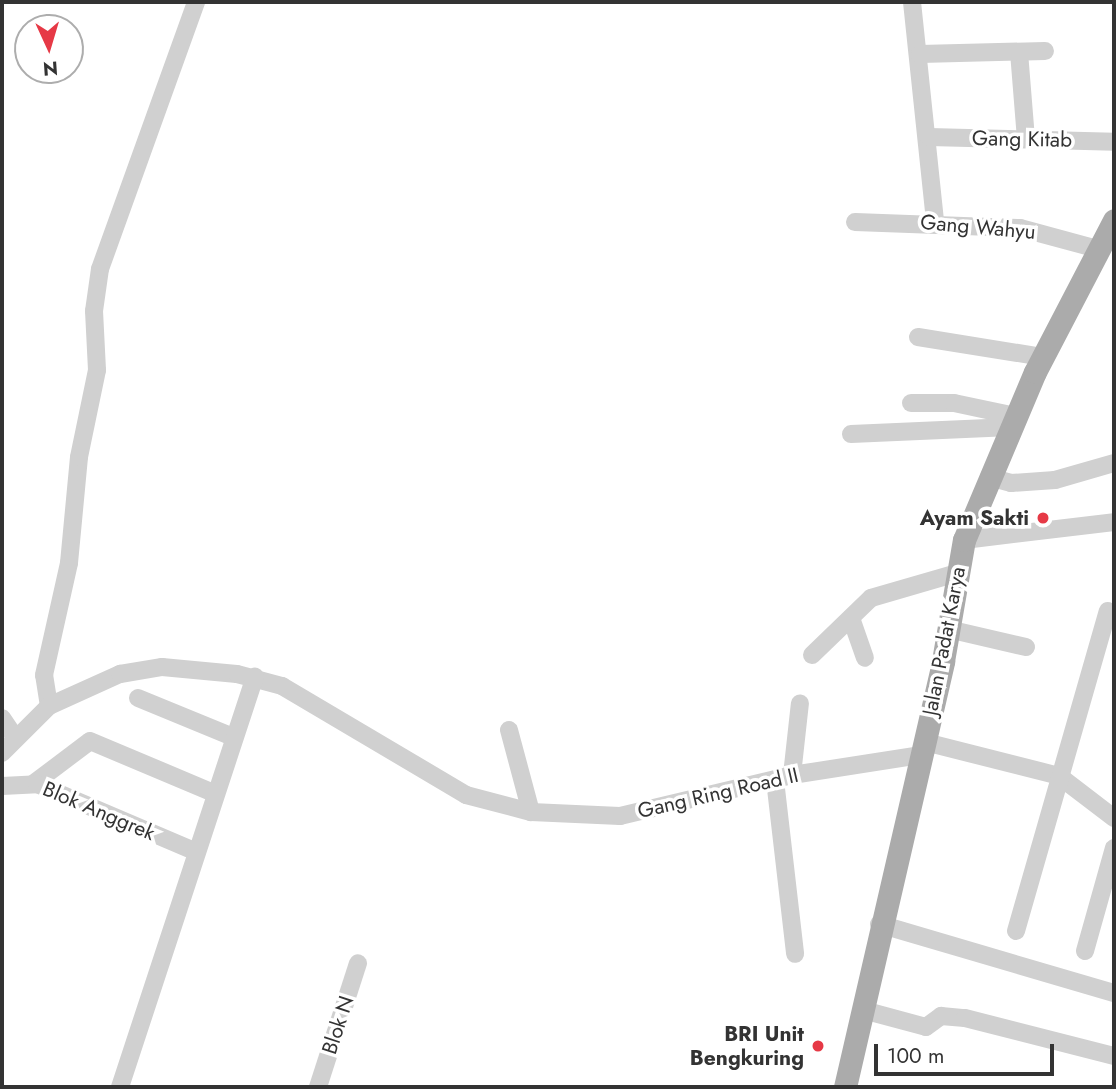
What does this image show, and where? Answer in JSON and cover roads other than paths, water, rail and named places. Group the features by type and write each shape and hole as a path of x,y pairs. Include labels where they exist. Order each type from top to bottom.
{"main road":[{"name":"Jalan Padat Karya","path":"845,1087 879,924 923,748 964,540 1043,357 1114,220"}],"street":[{"path":"2,753 15,737 49,706 44,675 97,370 94,311 100,269 196,2"},
{"path":"912,2 929,137 935,222"},
{"path":"920,54 1045,51"},
{"path":"1019,52 1026,139"},
{"name":"Gang Kitab","path":"929,137 1114,142"},
{"name":"Gang Wahyu","path":"855,222 935,222 1032,230 1098,248"},
{"path":"918,337 1043,357"},
{"path":"911,403 954,403 1013,422"},
{"path":"851,434 1013,422"},
{"path":"989,477 1055,480 1114,463"},
{"path":"964,540 1114,522"},
{"path":"812,655 871,598 957,573"},
{"path":"1016,931 1108,611"},
{"path":"851,618 865,658"},
{"path":"948,629 1026,647"},
{"name":"Gang Ring Road II","path":"49,706 145,668 255,677 292,692 466,794 531,812 620,816 923,748"},
{"path":"120,1087 194,850 255,677"},
{"path":"138,698 233,737"},
{"path":"795,954 783,778 800,703"},
{"path":"2,718 15,737"},
{"path":"509,730 531,812"},
{"path":"33,784 90,741 214,793"},
{"path":"923,748 1059,776 1114,818"},
{"name":"Blok Anggrek","path":"2,786 33,784 194,850"},
{"path":"1085,951 1114,848"},
{"path":"879,924 1114,993"},
{"name":"Blok N","path":"318,1087 359,963"},
{"path":"863,1010 926,1027 941,1017 965,1018 1114,1056"}],"place":[{"name":"Ayam Sakti","path":"1043,518"},
{"name":"BRI Unit Bengkuring","path":"818,1046"}]}
